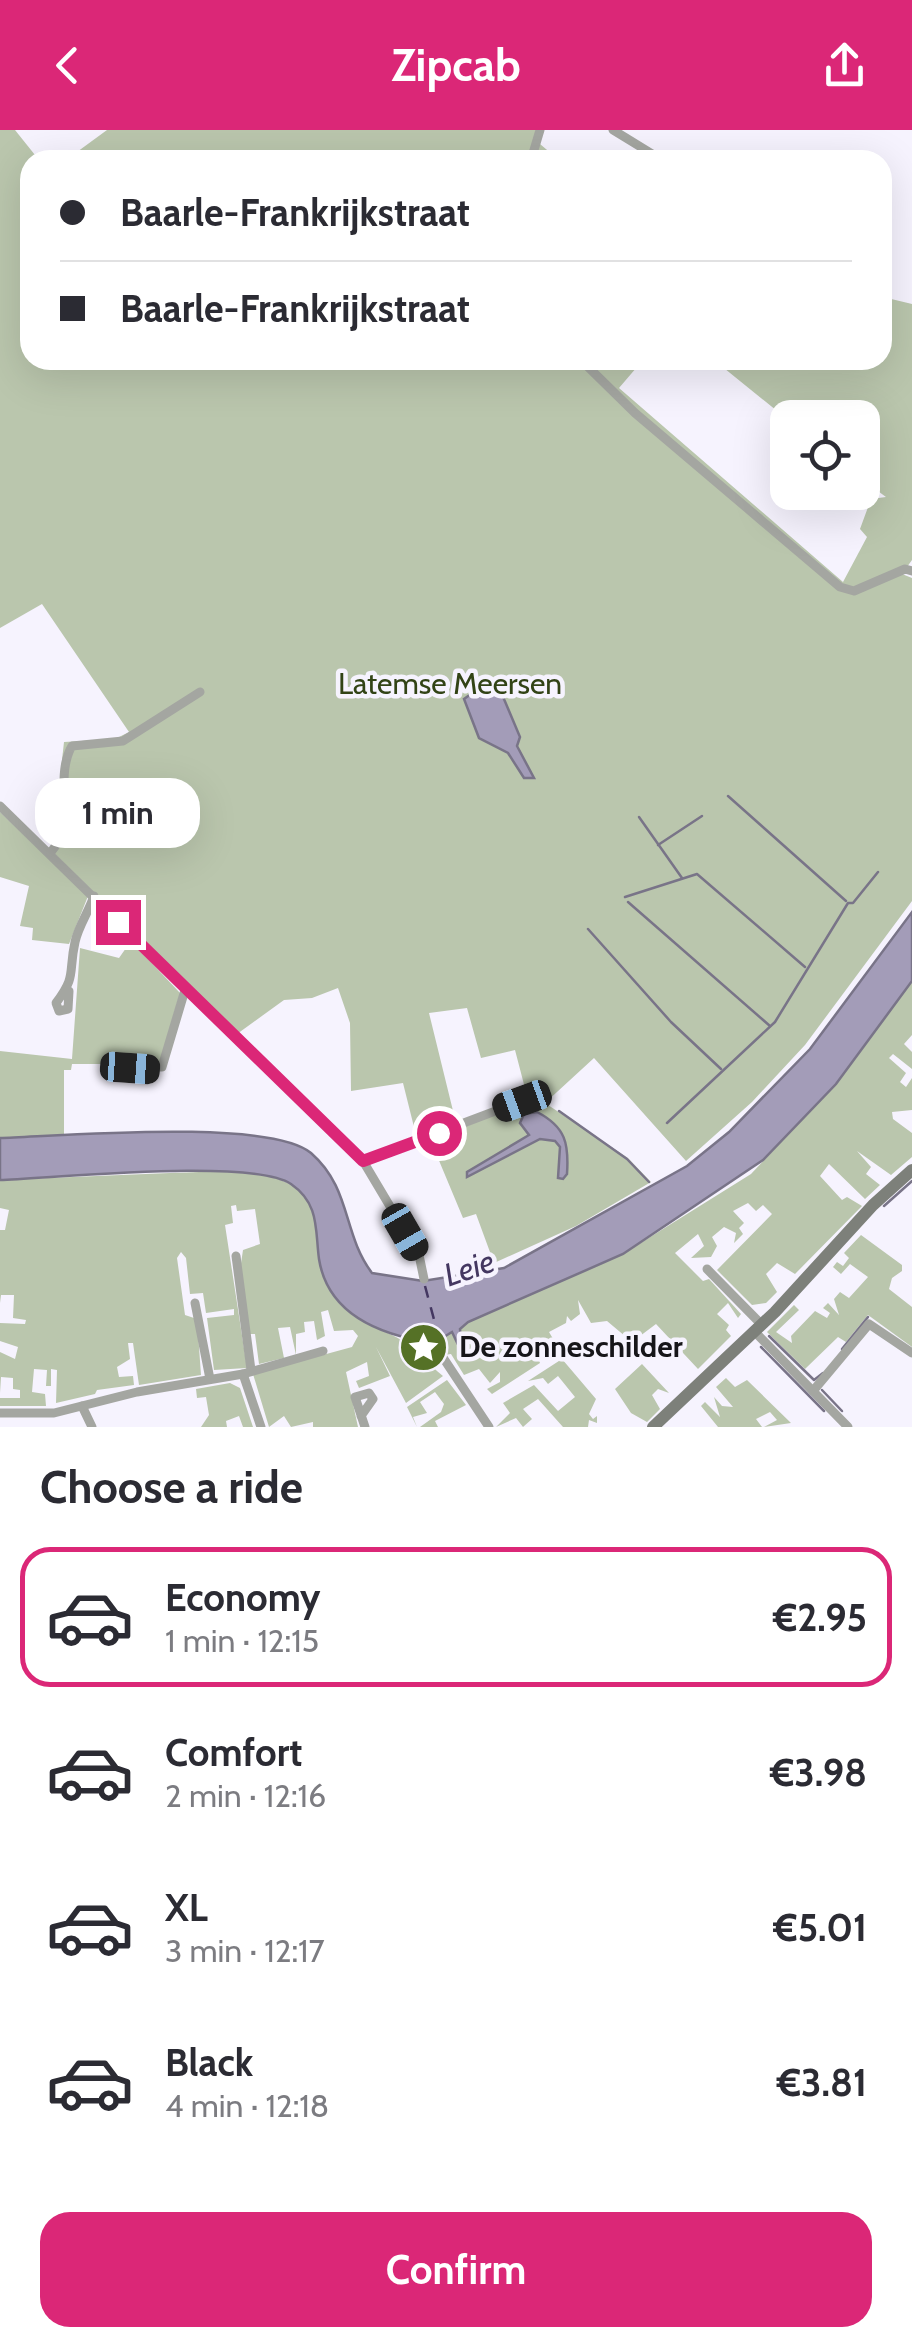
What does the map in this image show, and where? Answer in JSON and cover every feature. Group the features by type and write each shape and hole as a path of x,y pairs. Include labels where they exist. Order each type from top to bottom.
{"main road":[{"path":"653,1427 759,1328 873,1205 912,1170"}],"street":[{"path":"613,130 646,150"},
{"path":"591,370 636,414 840,588 854,591 911,568"},
{"path":"50,852 59,839 72,746 122,741 200,692"},
{"path":"0,806 363,1161 419,1255 424,1279"},
{"path":"68,991 74,942 94,896"},
{"path":"110,1067 162,1068 185,990"},
{"path":"363,1161 522,1101"},
{"path":"236,1256 247,1372 261,1427"},
{"path":"707,1268 848,1427"},
{"path":"195,1303 210,1379"},
{"path":"813,1391 870,1324 912,1353"},
{"path":"0,1412 54,1414 247,1372 323,1351"},
{"path":"440,1353 489,1427"},
{"path":"82,1406 92,1427"},
{"path":"361,1416 365,1427"}],"green space":[{"name":"Latemse Meersen","path":"0,130 15,130 31,150 20,150 20,370 634,370 619,388 843,582 867,537 860,529 867,510 880,510 880,498 886,497 880,493 880,400 770,400 770,405 726,370 892,370 892,299 912,304 912,560 902,574 912,578 912,901 805,1045 752,1102 686,1161 594,1058 545,1103 628,1158 651,1182 576,1226 494,1263 476,1214 463,1218 435,1151 429,1153 426,1144 520,1103 542,1106 544,1103 527,1096 515,1050 481,1058 467,1008 429,1013 456,1123 417,1139 403,1083 351,1091 350,1023 338,988 312,998 284,1000 237,1034 52,851 64,742 115,739 129,732 42,604 0,628"},
{"path":"107,130 536,130 534,139 547,150 80,150"},
{"path":"0,812 88,896 69,944 32,940 33,928 20,926 29,886 0,877"},
{"path":"131,941 180,993 159,1064 72,1064 71,1070 64,1070 64,1137 0,1138 0,1051 72,1059 80,948 119,958"},
{"path":"912,981 912,1035 904,1044 912,1052 912,1069 893,1054 889,1058 906,1073 900,1082 906,1087 912,1078 912,1110 892,1112 893,1119 912,1133 912,1157 891,1175 857,1151 871,1167 866,1174 880,1185 865,1199 829,1164 820,1176 842,1200 847,1197 862,1206 795,1274 777,1263 766,1274 777,1292 766,1303 752,1305 717,1270 772,1214 763,1205 756,1211 748,1203 733,1211 744,1223 739,1228 743,1234 734,1243 736,1233 724,1227 712,1237 717,1246 711,1257 691,1258 704,1246 698,1234 675,1253 703,1281 709,1279 741,1314 738,1318 728,1303 717,1314 729,1325 726,1330 731,1336 698,1369 656,1324 632,1342 607,1321 591,1323 578,1300 580,1314 571,1321 567,1316 566,1323 549,1332 562,1354 549,1342 534,1347 540,1363 492,1394 487,1389 500,1382 500,1372 490,1383 479,1369 464,1375 451,1354 444,1355 446,1332 456,1334 459,1341 460,1329 468,1322 623,1254 751,1174 836,1084"},
{"path":"170,1173 256,1174 296,1188 309,1201 317,1221 325,1278 339,1303 362,1320 402,1340 443,1376 406,1403 376,1347 390,1376 359,1388 356,1381 369,1376 367,1362 346,1372 358,1427 313,1427 313,1422 291,1427 284,1416 269,1427 253,1374 352,1347 358,1336 353,1330 334,1331 328,1310 321,1312 325,1336 317,1340 314,1321 304,1322 305,1332 296,1334 296,1355 290,1327 278,1328 284,1358 259,1364 255,1334 249,1334 240,1270 243,1250 260,1244 255,1209 237,1211 236,1205 231,1206 233,1223 225,1225 247,1368 214,1370 207,1318 234,1315 234,1309 206,1313 203,1293 190,1294 186,1258 181,1252 177,1258 185,1315 197,1319 201,1375 139,1385 133,1343 128,1343 130,1359 117,1367 119,1377 133,1376 134,1385 97,1390 95,1394 56,1403 57,1370 51,1369 51,1386 46,1386 47,1370 34,1369 32,1392 45,1394 46,1406 0,1406 0,1398 20,1398 20,1390 13,1389 13,1378 1,1377 0,1393 0,1352 15,1359 18,1347 0,1341 0,1323 25,1324 26,1320 13,1318 14,1295 1,1295 0,1303 0,1230 5,1230 9,1210 0,1208 0,1180"},
{"path":"861,1235 902,1265 889,1289 912,1307 912,1347 868,1315 846,1342 838,1337 805,1369 767,1332 794,1305 799,1310 776,1332 792,1343 791,1336 815,1311 827,1318 830,1313 823,1308 828,1303 839,1315 834,1299 840,1292 849,1298 868,1277 850,1264 841,1274 833,1267 837,1262 843,1266 849,1258 844,1253"},
{"path":"562,1359 596,1399 589,1414 593,1419 597,1416 597,1423 589,1420 588,1427 563,1427 538,1399 523,1409 532,1419 523,1427 516,1418 496,1427 510,1413 503,1403 534,1385 558,1411 575,1397 558,1376 548,1384 543,1378 528,1381"},
{"path":"642,1364 669,1393 658,1389 652,1395 660,1409 647,1422 631,1413 615,1389"},
{"path":"726,1378 735,1387 747,1380 791,1423 764,1427 777,1420 770,1412 756,1419 762,1427 718,1427 701,1406 705,1402 720,1417 714,1397 722,1406 733,1407 716,1387"},
{"path":"447,1380 466,1405 435,1421 438,1427 420,1427 441,1412 444,1404 435,1392 420,1402 427,1413 413,1417 417,1427 407,1407"},
{"path":"230,1383 240,1388 253,1427 243,1427 239,1416 226,1421 227,1427 201,1427 209,1415 206,1397 197,1398 196,1389"}],"shaded area":[{"path":"488,682 501,692 520,737 517,746 534,778 524,778 508,753 479,738 464,699"},
{"name":"Leie","path":"912,912 912,981 836,1084 763,1160 623,1254 468,1322 460,1329 462,1353 452,1332 434,1343 415,1340 378,1328 346,1309 324,1279 312,1209 291,1184 269,1176 196,1171 0,1180 0,1138 210,1132 288,1142 311,1153 334,1181 362,1258 372,1273 423,1281 504,1268 687,1166 729,1132 810,1049"},
{"path":"537,1112 564,1137 567,1174 563,1179 558,1178 560,1147 555,1141 540,1139 467,1177 467,1172 529,1135 520,1123 524,1114"}],"waterway":[{"path":"728,796 846,901"},
{"path":"658,845 702,816"},
{"path":"639,817 682,878"},
{"path":"667,1123 775,1022 848,903 853,903 878,872"},
{"path":"625,897 697,874 805,967"},
{"path":"628,902 770,1026"},
{"path":"588,929 671,1022 721,1069"},
{"path":"559,1111 627,1159 649,1182"},
{"path":"884,1206 912,1181"},
{"path":"842,1349 868,1317"},
{"path":"769,1336 814,1380 823,1373"},
{"path":"761,1347 824,1411"},
{"path":"822,1390 842,1411"}],"ferry route":[{"path":"425,1286 439,1338"}],"place":[{"name":"De zonneschilder","path":"424,1347"}],"route":[{"path":"118,922 363,1161 439,1133"}]}
